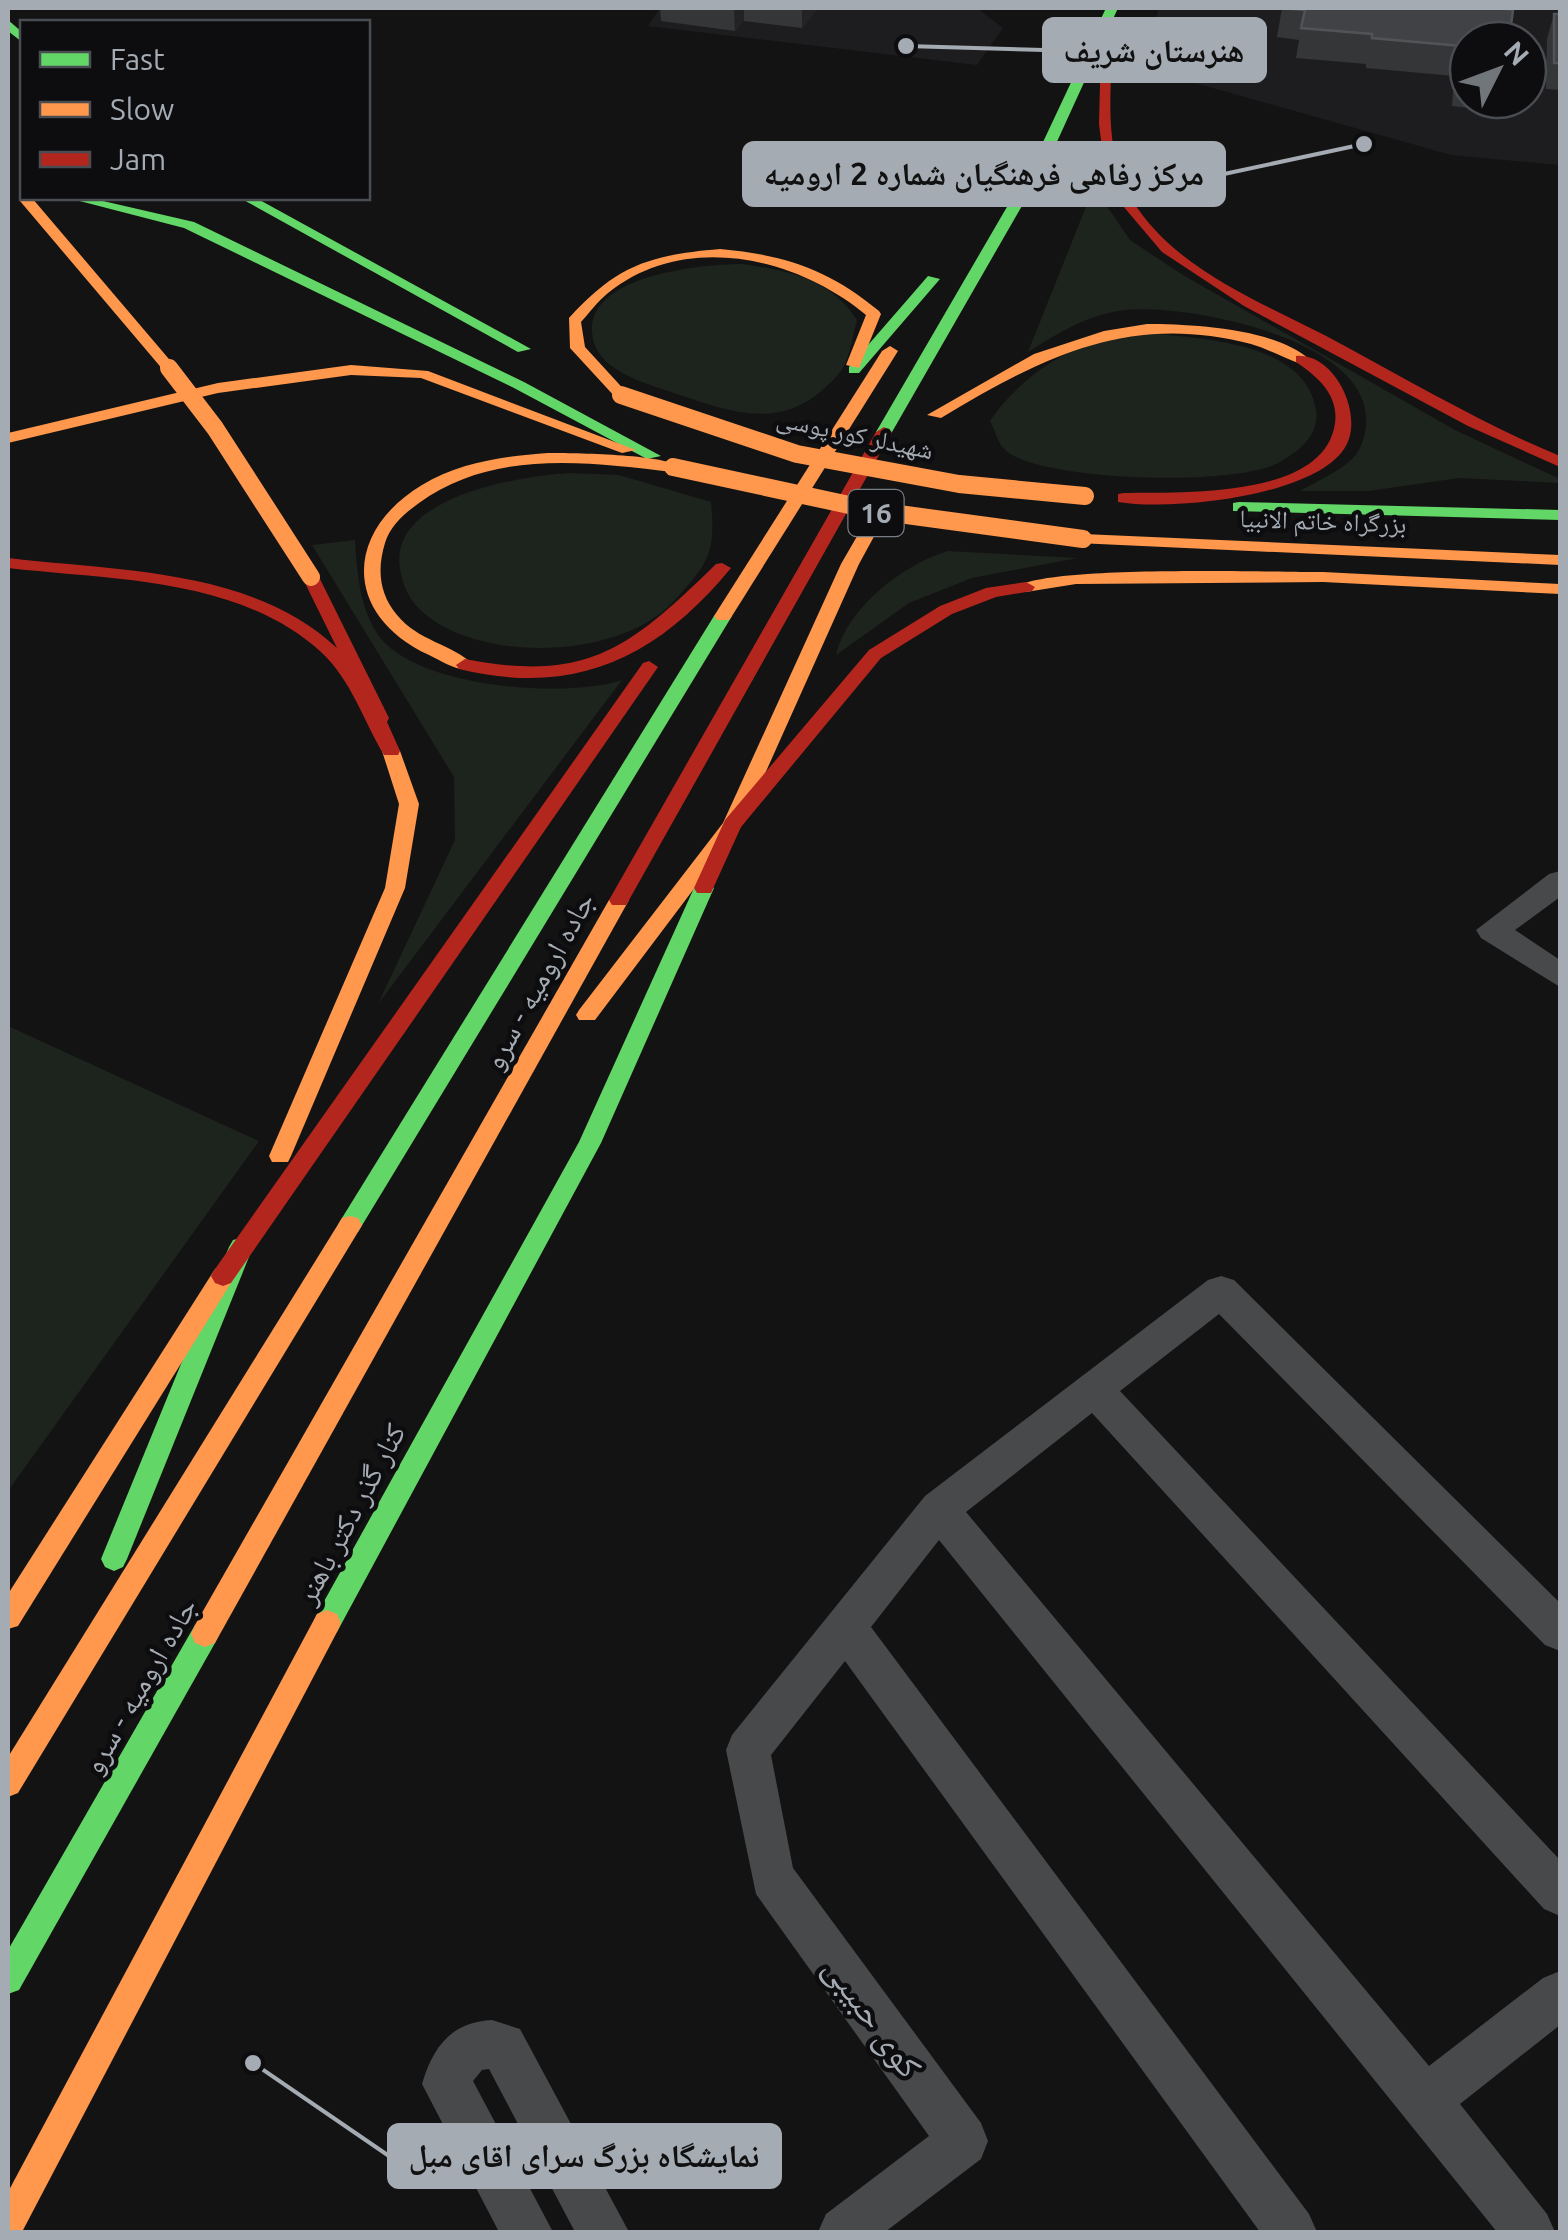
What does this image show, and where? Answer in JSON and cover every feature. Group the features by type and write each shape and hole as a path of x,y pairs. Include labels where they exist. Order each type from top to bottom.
{"main road":[{"path":"1110,14 1102,102 1123,197 1164,245 1208,275 1446,411 1560,462"},
{"name":"جاده ارومیه - سرو","path":"8,1979 468,1172 816,547 972,286 1043,157 1110,14"},
{"path":"1080,143 1102,102"},
{"path":"27,200 215,428 311,577 380,718 408,804 396,888 241,1247 51,1711"},
{"path":"82,200 190,226 519,385 673,467"},
{"name":"شهیدلر کور پوسی","path":"251,200 555,366 620,395 798,454 959,484 1084,496"},
{"path":"620,395 578,348 574,322 591,295 618,277 706,256 783,260 831,274 862,294 874,314 850,374 764,504"},
{"name":"جاده ارومیه - سرو","path":"8,1783 938,271 850,374"},
{"path":"926,432 1072,342 1116,329 1214,329 1265,342 1317,369 1340,394 1346,415 1343,441 1320,466 1249,490 1124,498"},
{"path":"8,438 218,388 369,371 423,374 673,467"},
{"path":"732,824 850,564 954,380"},
{"path":"8,1617 241,1247 727,560 647,640 598,661 537,675 469,667 425,650 386,614 372,586 371,549 388,518 422,490 448,479 525,459 582,458 673,467"},
{"name":"بزرگراه خاتم الانبیا","path":"673,467 766,492 942,525 1083,539 1560,560"},
{"name":"بزرگراه خاتم الانبیا","path":"1084,496 1367,511 1560,515"},
{"path":"1367,511 1560,496"},
{"path":"8,562 236,594 298,622 340,658 380,718"},
{"path":"468,1172 732,824 875,654 946,610 992,592 1076,578 1322,577 1560,589"},
{"path":"498,985 649,668"},
{"name":"کنار گذر دکتر باهنر","path":"8,2225 416,1454 590,1143 732,824"}],"street":[{"path":"1560,882 1492,930 1560,975"},
{"path":"1291,2232 846,1627 938,1509 1221,1291 1560,1631"},
{"path":"1094,1390 1560,1893"},
{"path":"938,1509 1425,2100 1529,2232"},
{"name":"کوی حبیبی","path":"844,2232 963,2141 772,1878 748,1750 846,1627"},
{"path":"1425,2100 1560,1995"},
{"path":"527,2232 446,2084 451,2066 464,2050 482,2043 502,2046 603,2232"}],"shaded area":[{"path":"660,8 977,8 1003,28 977,65 648,26"},
{"path":"1159,8 1560,8 1560,165 1451,155 1188,81 1145,58"},
{"path":"1097,179 1100,196 1130,240 1183,275 1455,430 1560,479 1560,483 1459,478 1369,491 1300,491 1340,468 1359,451 1366,417 1357,389 1336,366 1305,347 1228,320 1153,310 1112,312 1062,331 1028,352"},
{"path":"743,264 807,279 834,295 857,320 843,368 802,404 765,414 727,409 636,380 599,353 594,343 593,320 603,302 622,288 673,271"},
{"path":"1148,333 1248,348 1293,370 1308,387 1316,410 1311,435 1287,458 1257,470 1186,478 1062,470 1031,462 1002,446 990,421 1028,379 1065,354 1085,346"},
{"path":"569,473 619,475 711,502 712,534 707,557 673,602 650,621 621,635 552,648 482,641 451,630 415,604 400,569 402,544 415,524 436,507 491,485"},
{"path":"355,540 362,597 375,630 393,650 419,665 452,676 528,688 597,686 622,680 378,1004 455,840 454,777 312,545"},
{"path":"948,551 1078,558 972,578 909,603 836,655 852,620 879,590 913,566"},
{"path":"8,1026 259,1141 8,1491"}],"building":[{"path":"1282,8 1513,10 1512,20 1448,20 1448,45 1301,28 1305,10"},
{"path":"1554,14 1560,14 1560,63 1554,63"}],"traffic: fast":[{"path":"884,432 1043,157 1112,8"},
{"path":"8,24 20,37"},
{"path":"83,200 189,225 519,385 653,456"},
{"path":"251,200 523,349"},
{"path":"854,370 933,279"},
{"path":"1239,507 1560,515"},
{"path":"350,1225 723,616"},
{"path":"327,1623 590,1143 704,888"},
{"path":"114,1559 241,1247"},
{"path":"8,1979 205,1634"}],"traffic: slow":[{"path":"27,200 169,368"},
{"path":"621,395 578,348 574,321 602,290 637,269 677,257 720,253 763,257 805,269 843,288 874,314 854,365"},
{"path":"935,415 1040,357 1110,334 1186,329 1257,341 1301,359"},
{"path":"723,616 890,351"},
{"path":"169,368 215,428 311,577"},
{"path":"8,438 218,388 351,370 423,374 628,450"},
{"path":"621,395 797,454 959,484 1085,496"},
{"path":"465,665 422,645 391,620 374,593 370,564 378,536 398,510 431,487 499,463 573,458 673,467"},
{"path":"673,467 877,511 1083,539"},
{"path":"587,1015 732,825 850,564 886,500"},
{"path":"1083,539 1560,560"},
{"path":"1026,587 1076,579 1323,577 1560,589"},
{"path":"280,1156 395,888 409,804 391,751"},
{"path":"205,1634 619,900"},
{"path":"8,1783 350,1225"},
{"path":"8,1617 223,1276"},
{"path":"8,2225 327,1623"}],"traffic: jam":[{"path":"1107,43 1105,124 1111,164 1125,200 1167,249 1220,287 1474,423 1560,462"},
{"path":"1124,498 1256,489 1292,480 1321,466 1339,445 1344,418 1331,383 1301,359"},
{"path":"619,900 884,432"},
{"path":"8,563 183,584 236,597 285,618 328,648 364,692 391,751"},
{"path":"465,665 508,673 545,674 579,669 609,658 665,622 722,568"},
{"path":"311,577 380,718"},
{"path":"704,888 732,825 875,654 946,610 992,592 1026,587"},
{"path":"223,1276 649,667"}],"place":[{"name":"هنرستان شریف","path":"906,46"},
{"name":"مرکز رفاهی فرهنگیان شماره 2 ارومیه","path":"1364,144"},
{"name":"نمایشگاه بزرگ سرای اقای مبل","path":"253,2063"}]}
